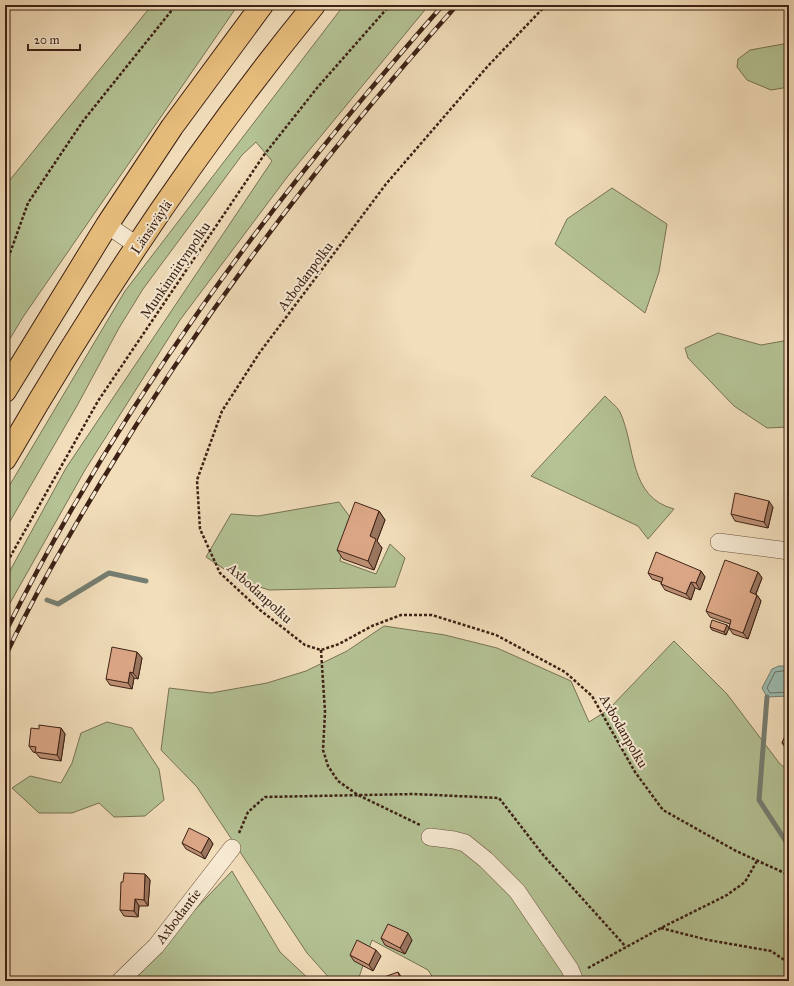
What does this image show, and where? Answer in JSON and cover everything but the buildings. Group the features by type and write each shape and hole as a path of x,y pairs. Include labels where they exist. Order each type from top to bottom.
{"highway":[{"path":"5,391 107,225 172,127 262,5"},
{"name":"Länsiväylä","path":"5,459 77,338 204,149 314,5"}],"street":[{"path":"107,225 138,246"},
{"path":"719,542 789,551"},
{"path":"430,837 454,840 464,843 486,860 517,892 570,969 574,979"},
{"name":"Axbodantie","path":"120,981 156,946 232,848"}],"path":[{"path":"5,267 28,203 83,121 176,5"},
{"name":"Munkinniitynpolku","path":"5,566 98,401 264,155 317,88 390,5"},
{"name":"Axbodanpolku","path":"546,5 487,67 386,184 260,352 222,411 197,480 200,529 220,573 260,610 305,645 321,650 338,644 372,626 401,615 432,615 496,634 564,672 592,696 635,772 663,810 736,851 789,875"},
{"path":"5,306 9,319 5,335"},
{"path":"321,650 325,712 323,750 328,766 338,781 358,795 425,827 430,837"},
{"path":"574,979 661,928 727,895 745,882 757,860"},
{"path":"661,928 708,940 771,951 789,963"}],"green space":[{"path":"152,5 238,5 23,317 5,347 5,186"},
{"path":"344,5 429,5 288,176 180,320 85,470 5,612 5,580 66,468 272,161 256,142 242,155 143,289 119,328 78,404 5,530 5,493 125,291"},
{"path":"789,43 789,87 771,90 747,80 737,67 738,59 750,50"},
{"path":"612,188 667,224 659,272 645,313 555,244 567,219"},
{"path":"718,333 761,345 789,340 789,427 767,428 734,406 688,358 685,348"},
{"path":"605,396 620,412 625,425 636,469 648,494 659,503 674,509 648,539 638,526 531,476"},
{"path":"339,502 350,517 340,561 376,574 390,544 405,558 395,587 269,590 242,581 206,557 231,514 258,516"},
{"path":"384,626 445,635 497,648 571,681 589,722 608,710 674,641 727,694 780,764 789,771 789,981 435,981 428,970 372,940 358,980 332,981 307,953 197,787 161,750 169,688 211,693 267,683 306,671 347,651"},
{"path":"107,722 132,728 159,769 164,800 145,816 114,817 99,803 72,813 39,813 12,788 30,776 61,783 72,763 81,733"},
{"path":"232,871 280,952 311,981 134,981 185,920"}],"water":[{"path":"779,666 789,666 789,696 767,697 762,688 772,669"}],"waterway":[{"path":"47,600 58,604 109,573 146,581"},
{"path":"767,697 759,800 789,846"}],"railway":[{"path":"5,633 50,548 98,465 149,384 203,305 260,227 319,152 443,5"},
{"path":"5,657 39,590 101,482 141,418 224,295 268,235 359,118 457,5"}]}
